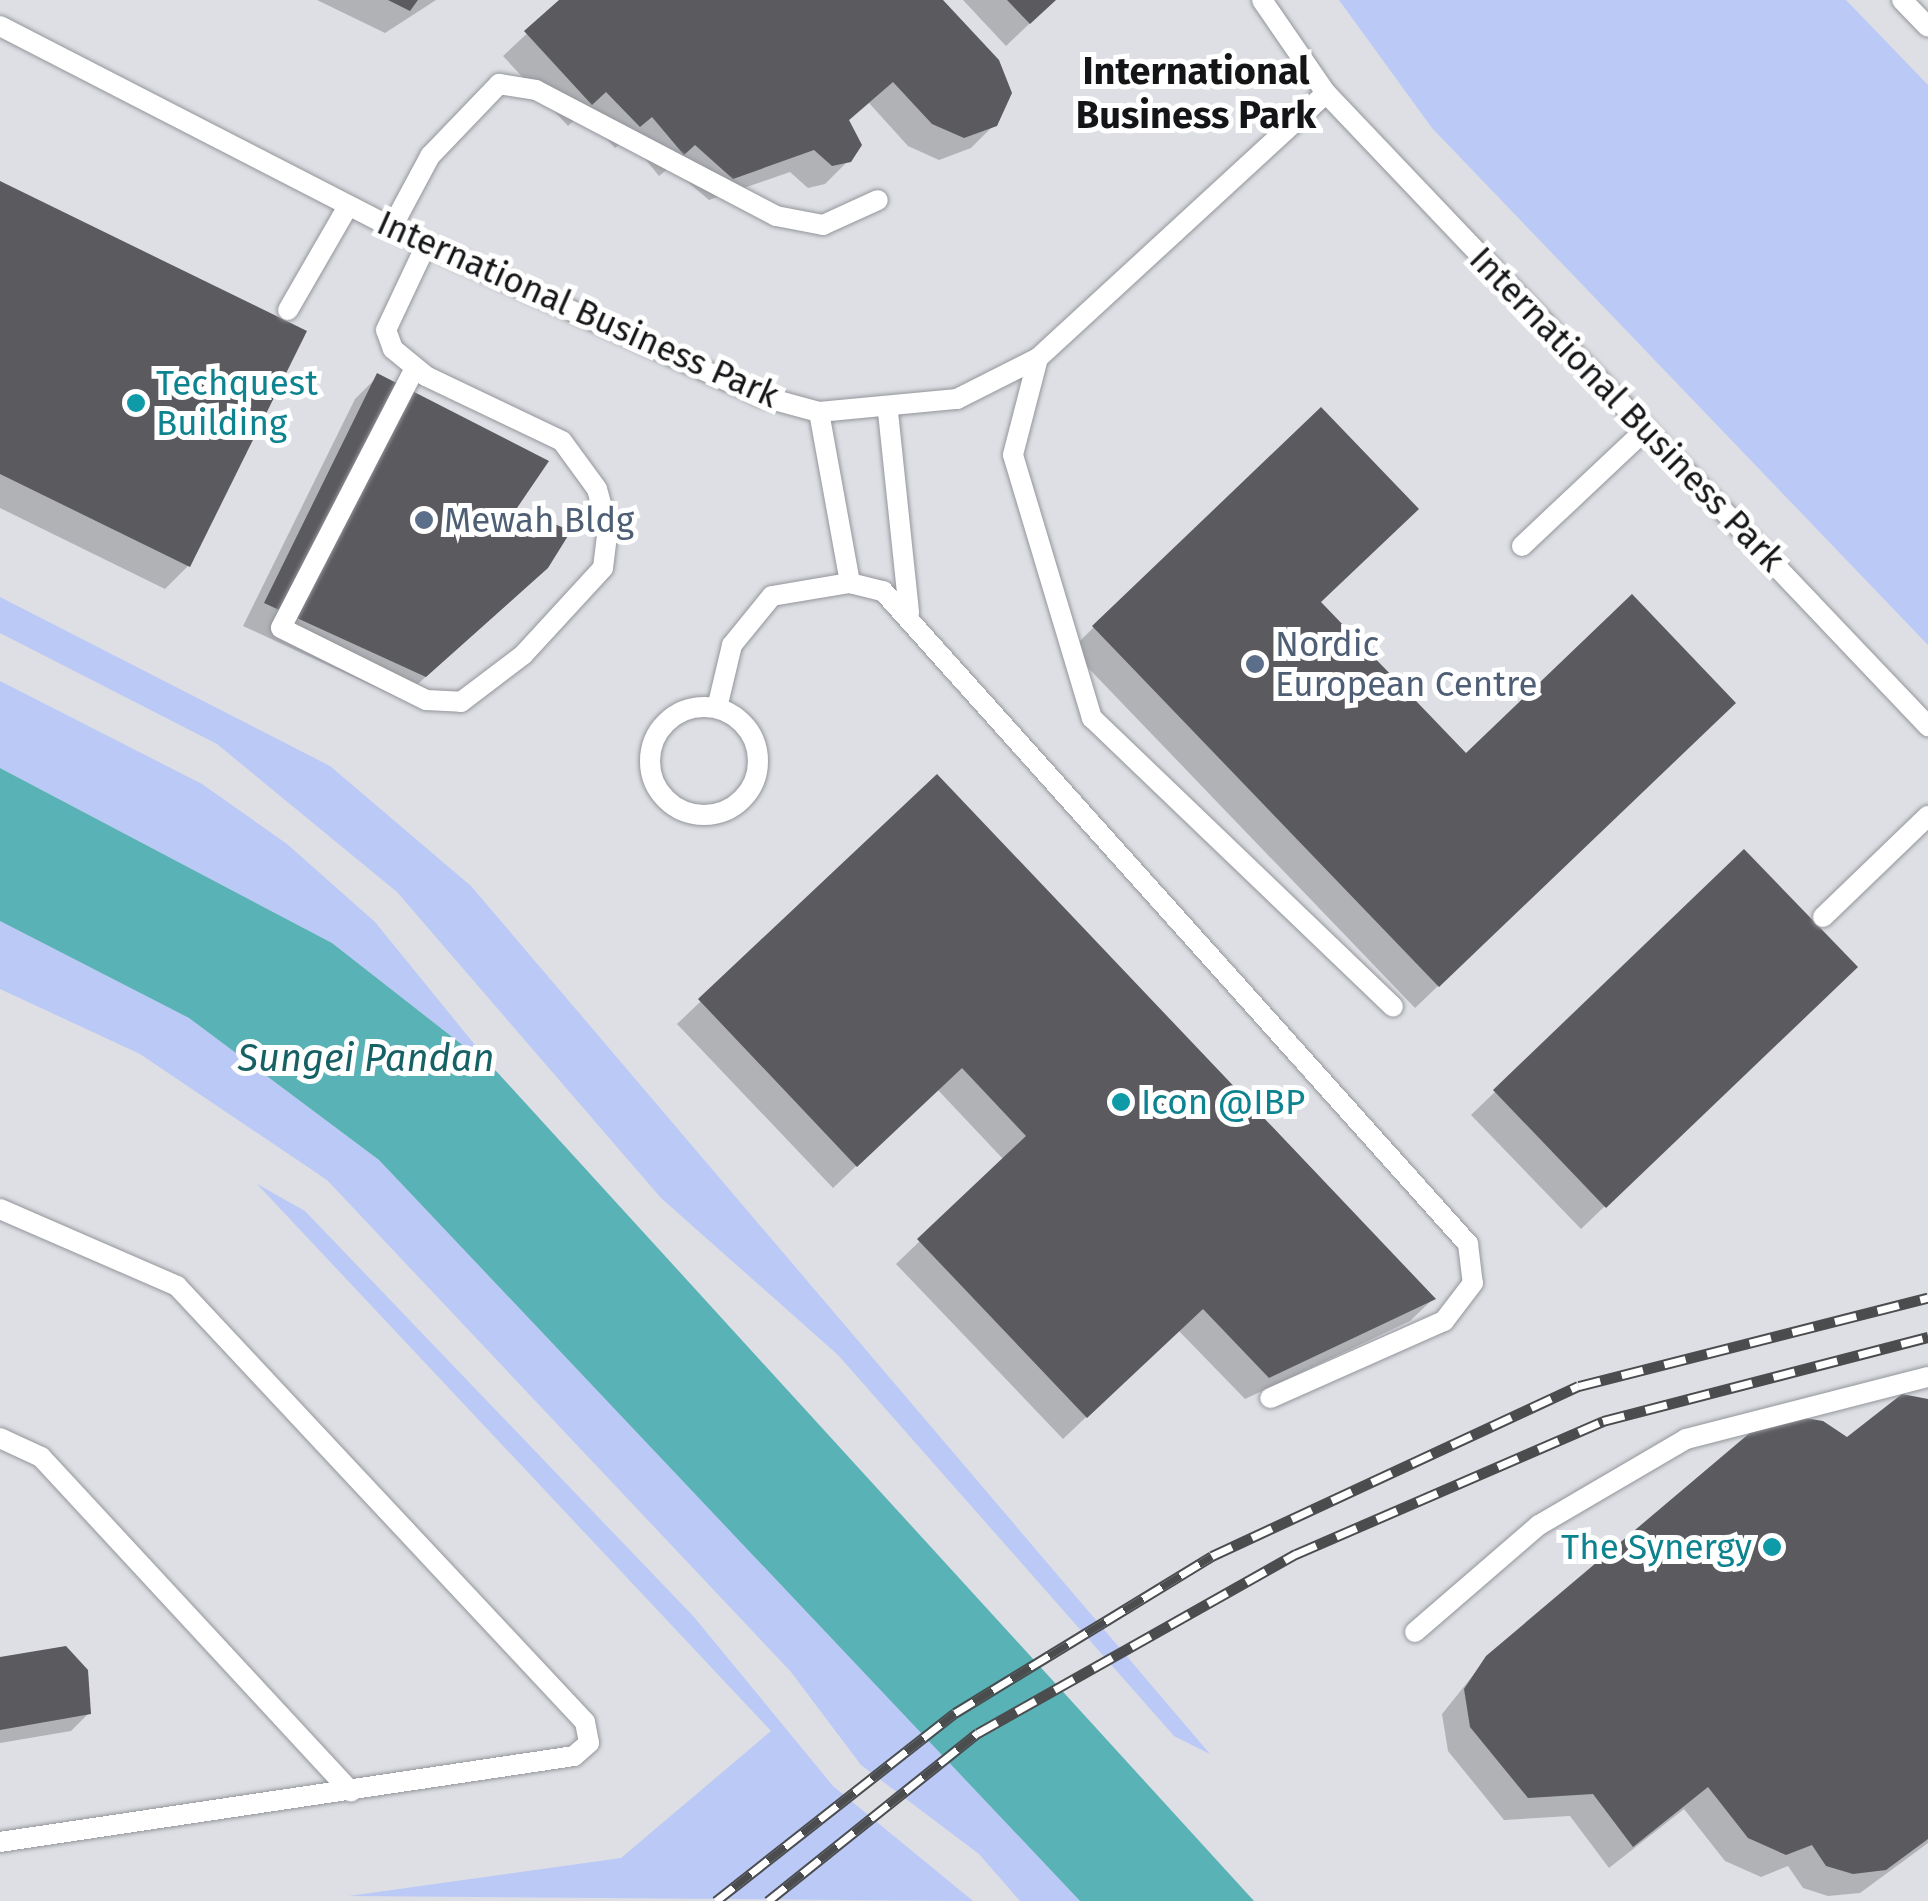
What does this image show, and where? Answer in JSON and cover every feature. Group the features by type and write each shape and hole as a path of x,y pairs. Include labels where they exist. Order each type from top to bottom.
{"lane":[{"name":"International Business Park","path":"1262,0 1326,92 1928,726"},
{"path":"1902,0 1928,27"},
{"name":"International Business Park","path":"0,26 426,245 760,396 820,412 888,412 957,398 1038,358 1326,92"},
{"path":"392,227 430,156 474,105 498,84 516,83 776,216 824,225 878,200"},
{"path":"288,310 348,206"},
{"path":"414,368 281,628 426,700 461,702 523,655 603,568 608,529 597,490 562,442 414,368 386,330 426,245"},
{"path":"1038,358 1012,454 1092,718 1393,1008"},
{"path":"820,412 850,583"},
{"path":"888,412 908,612"},
{"path":"1522,546 1646,429"},
{"path":"716,708 746,619 772,596 850,583 883,591 908,612 1045,780 1468,1244 1473,1283 1444,1322 1270,1398"},
{"path":"716,708 751,732 758,772 733,806 692,813 658,790 652,749 676,715 716,708"},
{"path":"1823,917 1928,816"},
{"path":"0,1209 178,1286 584,1722 589,1743 574,1756 0,1842"},
{"path":"1415,1632 1539,1524 1686,1439 1928,1377"},
{"path":"0,1438 40,1458 350,1792"}],"shaded area":[{"path":"1339,0 1846,0 1928,85 1928,645 1432,128"},
{"path":"0,597 330,766 471,886 1210,1754 1174,1736 838,1355 661,1198 397,892 217,744 0,633"},
{"path":"0,681 202,784 287,844 375,922 497,1072 332,943 0,768"},
{"path":"0,921 189,1018 379,1160 1080,1901 1020,1901 979,1854 861,1765 791,1672 327,1180 140,1054 0,989"},
{"path":"257,1184 305,1211 694,1617 833,1786 973,1901 349,1896 621,1858 771,1731"}],"water":[{"name":"Sungei Pandan","path":"0,768 332,943 497,1072 1254,1901 1080,1901 379,1160 189,1018 0,921"}],"building":[{"path":"388,0 418,0 410,11"},
{"path":"559,0 943,0 999,60 1012,93 997,126 964,138 932,124 893,82 849,120 862,145 851,162 832,166 814,150 733,179 695,145 684,155 652,117 640,127 606,92 592,105 524,31"},
{"path":"1007,0 1056,0 1030,24"},
{"name":"Techquest Building","path":"0,181 307,331 190,567 0,474"},
{"name":"Mewah Bldg","path":"377,373 549,461 517,508 571,531 548,568 426,677 264,603"},
{"name":"Nordic European Centre","path":"1321,407 1419,509 1321,602 1466,753 1632,594 1736,703 1439,987 1092,626"},
{"name":"Icon @IBP","path":"937,774 1436,1299 1269,1378 1203,1309 1087,1418 917,1239 1026,1136 962,1068 857,1167 698,999"},
{"path":"1744,849 1858,967 1606,1208 1493,1090"},
{"name":"The Synergy","path":"1902,1394 1928,1399 1928,1839 1886,1870 1853,1874 1826,1866 1812,1845 1786,1855 1748,1838 1708,1787 1633,1847 1593,1794 1528,1798 1470,1727 1464,1689 1486,1656 1758,1426 1787,1415 1823,1421 1847,1437"},
{"path":"66,1646 88,1670 91,1714 0,1730 0,1657"}],"railway":[{"path":"716,1901 955,1713 1212,1556 1579,1386 1928,1298"},
{"path":"768,1901 978,1733 1296,1554 1603,1421 1928,1337"}],"place":[{"name":"Techquest Building","path":"136,403"},
{"name":"Mewah Bldg","path":"424,520"},
{"name":"Nordic European Centre","path":"1255,664"},
{"name":"Icon @IBP","path":"1121,1102"},
{"name":"The Synergy","path":"1772,1547"}],"district":[{"name":"International Business Park","path":"1196,94"}]}
